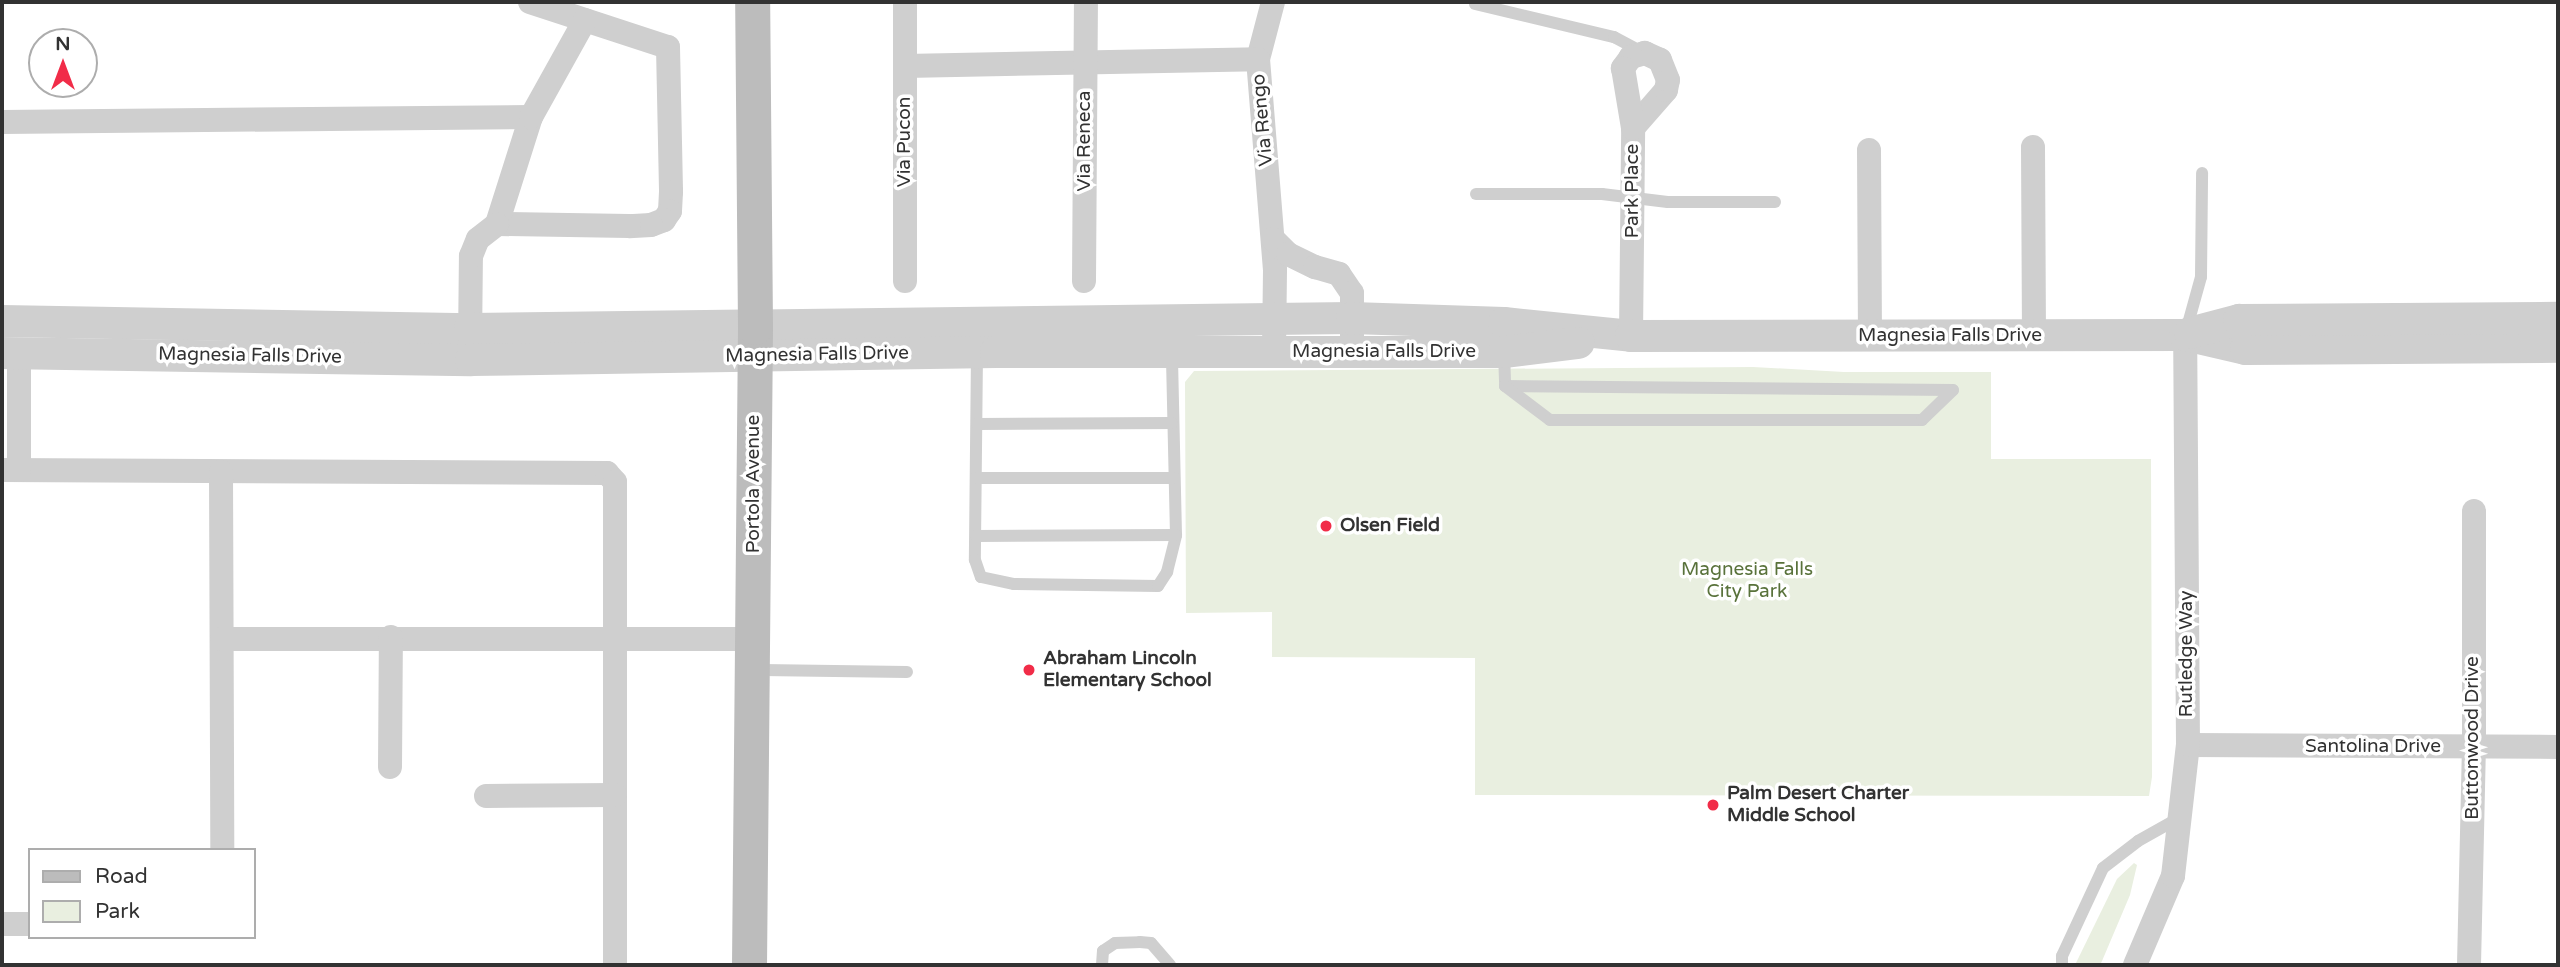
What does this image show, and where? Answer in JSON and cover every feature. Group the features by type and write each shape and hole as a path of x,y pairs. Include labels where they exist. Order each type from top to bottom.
{"main road":[{"name":"Portola Avenue","path":"749,965 755,342 752,2"}],"street":[{"path":"497,223 651,225 664,220 670,211 668,47 530,2"},
{"name":"Via Pucon","path":"905,2 905,281"},
{"name":"Via Reneca","path":"1084,281 1086,2"},
{"name":"Via Rengo","path":"1273,2 1258,59 1273,239 1274,352"},
{"path":"470,344 471,256 478,239 497,223 531,117 585,20"},
{"path":"1633,128 1623,68 1631,57 1652,57"},
{"name":"Park Place","path":"1631,336 1633,128 1666,90 1668,80 1652,57"},
{"path":"905,66 1258,59"},
{"path":"2,122 531,117"},
{"path":"2033,147 2034,335"},
{"path":"1870,150 1870,336"},
{"path":"1273,239 1288,254 1315,268 1339,274 1352,293 1352,352"},
{"name":"Magnesia Falls Drive","path":"10,354 470,344 755,342 1274,318 1352,318 1504,337"},
{"name":"Magnesia Falls Drive","path":"2185,335 2239,320 2558,318"},
{"name":"Magnesia Falls Drive","path":"2,321 470,344"},
{"name":"Magnesia Falls Drive","path":"755,342 977,352 1352,352 1504,337 2185,335 2246,349 2558,347"},
{"name":"Rutledge Way","path":"2135,965 2173,876 2188,745 2185,335"},
{"path":"10,354 10,470 607,473 615,481 615,964"},
{"path":"221,472 222,848"},
{"name":"Buttonwood Drive","path":"2469,965 2474,747 2474,511"},
{"path":"390,766 391,637"},
{"path":"222,639 615,638 752,655"},
{"name":"Santolina Drive","path":"2188,745 2558,747"},
{"path":"486,796 615,795"},
{"path":"2,924 28,924"}],"lane":[{"path":"1475,4 1614,37 1652,57"},
{"path":"2185,335 2201,277 2202,173"},
{"path":"1476,194 1602,194 1633,199 1774,202"},
{"path":"1504,337 1505,386"},
{"path":"977,352 975,560 981,577 1014,584 1158,586 1167,572 1176,535 1172,352"},
{"path":"1505,386 1953,390 1922,420 1550,419 1505,386"},
{"path":"977,424 1172,423"},
{"path":"976,478 1174,478"},
{"path":"976,536 1176,535"},
{"path":"752,655 907,672"},
{"path":"2062,965 2062,956 2103,868 2138,841 2181,817"},
{"path":"1102,965 1103,951 1115,943 1140,942 1151,943 1170,965"}],"green space":[{"name":"Magnesia Falls City Park","path":"1753,367 1844,372 1991,372 1991,459 2151,459 2152,777 2149,796 1475,795 1475,658 1272,657 1272,612 1186,613 1185,382 1194,371"},
{"path":"2134,863 2137,865 2130,895 2100,965 2075,965 2117,879"}],"place":[{"name":"Olsen Field","path":"1326,526"},
{"name":"Abraham Lincoln Elementary School","path":"1029,670"},
{"name":"Palm Desert Charter Middle School","path":"1713,805"}]}
